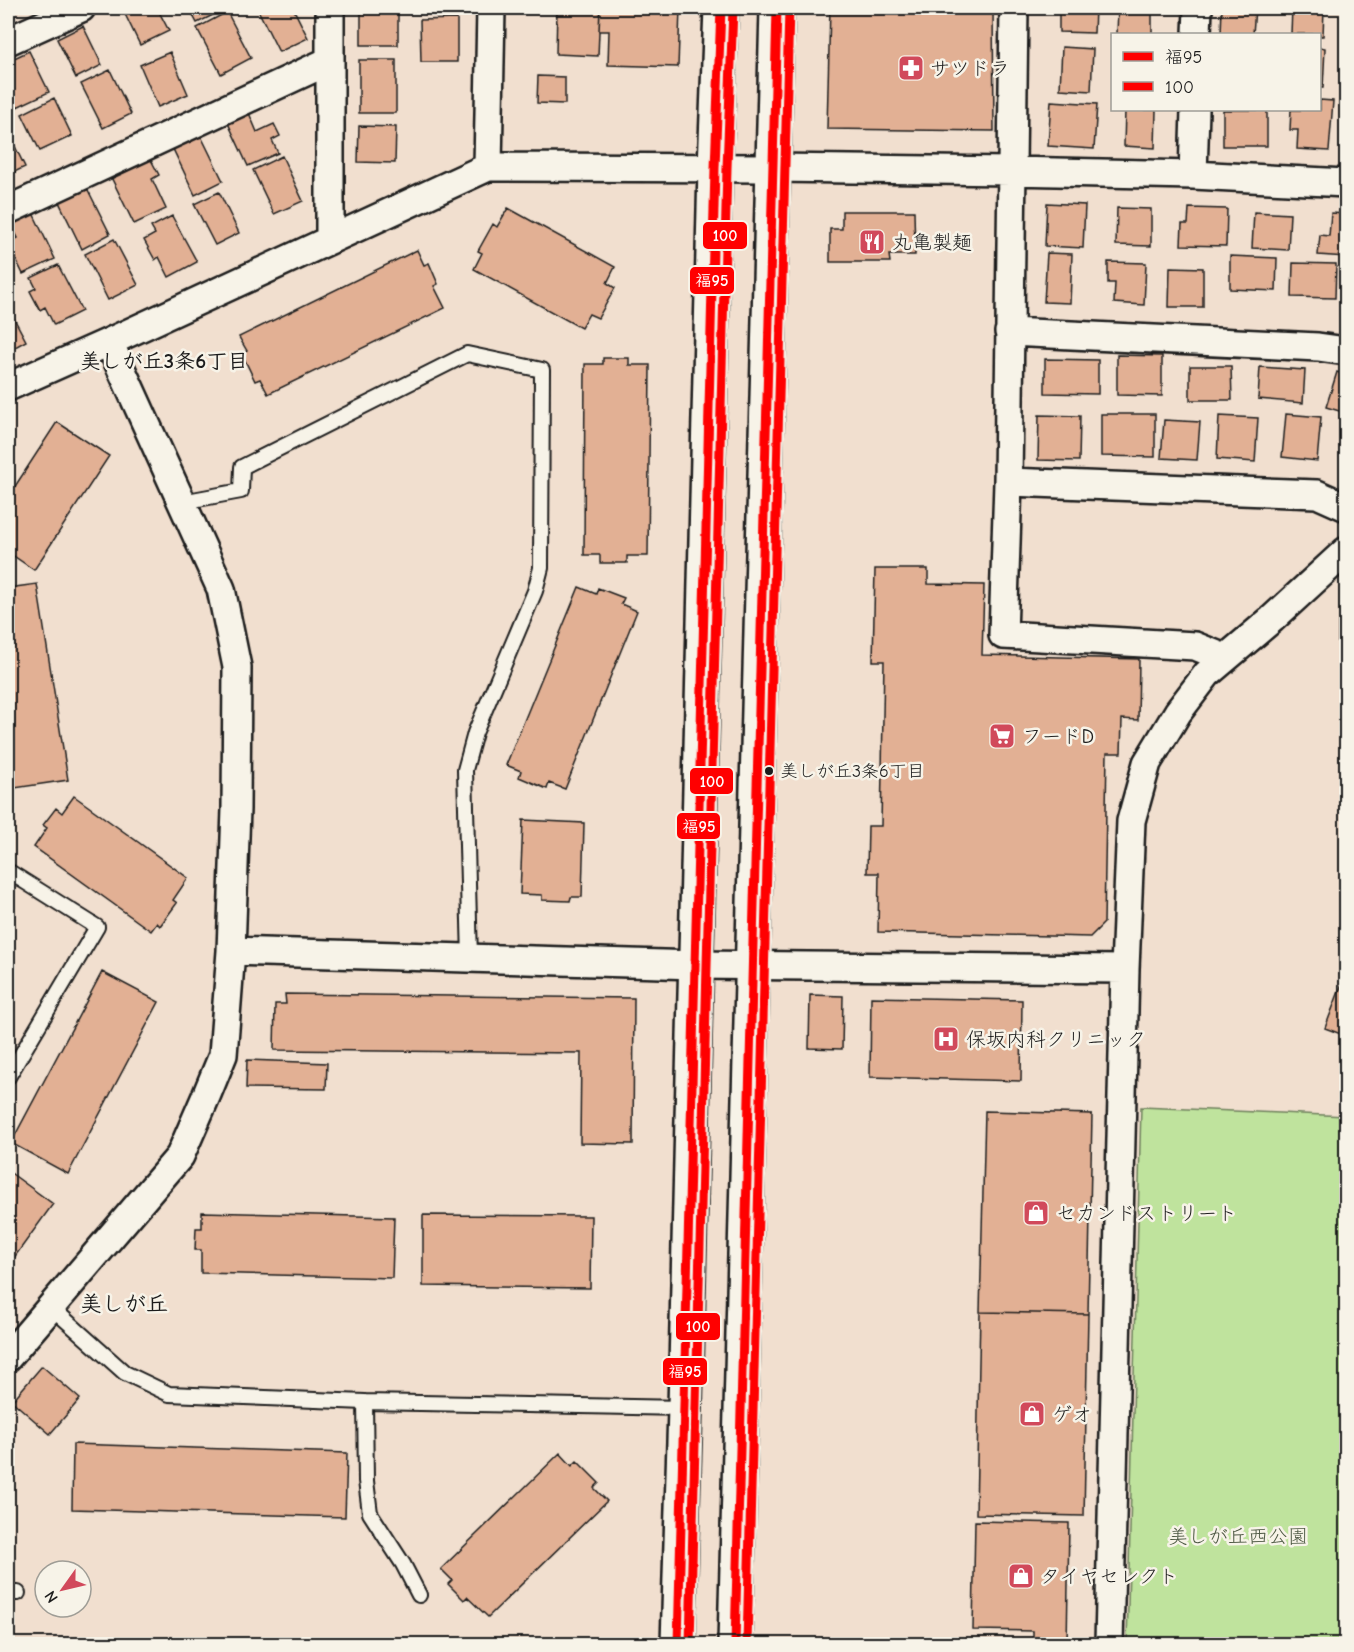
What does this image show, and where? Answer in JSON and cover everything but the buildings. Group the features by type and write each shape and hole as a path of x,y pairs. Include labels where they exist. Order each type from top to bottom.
{"main road":[{"path":"678,1644 721,8"},
{"path":"735,1644 777,8"}],"street":[{"path":"8,41 81,8"},
{"path":"330,8 330,240"},
{"path":"488,167 491,8"},
{"path":"1014,8 1008,482 1003,635 1196,646 1225,658"},
{"path":"1197,8 1197,33"},
{"path":"8,210 329,61"},
{"path":"1193,175 1195,111"},
{"path":"8,387 488,167 1011,171 1193,175 1347,183"},
{"path":"1009,332 1318,347 1347,351"},
{"path":"8,1357 180,1156 223,1055 231,951 236,809 237,667 221,589 109,342"},
{"path":"1008,482 1317,494 1347,507"},
{"path":"1109,1644 1125,969 1131,822 1147,763 1178,712 1207,674 1347,551"},
{"path":"231,951 696,965 1125,969"}],"lane":[{"path":"182,502 241,491 242,467 467,354 542,370 541,568 535,591 475,734 465,770 470,959"},
{"path":"8,871 97,927 8,1077"},
{"path":"51,1307 125,1373 169,1394 364,1402 685,1408"},
{"path":"364,1402 366,1480 370,1513 404,1564 419,1595"}],"green space":[{"name":"美しが丘西公園","path":"1141,1107 1346,1116 1346,1644 1127,1644"}],"transit line":[{"name":"福95","path":"678,1644 721,8"},
{"name":"100","path":"690,1644 733,8"},
{"name":"福95","path":"735,1644 777,8"},
{"name":"100","path":"747,1644 789,8"}],"place":[{"name":"サツドラ","path":"911,68"},
{"name":"丸亀製麺","path":"872,242"},
{"name":"フードD","path":"1002,736"},
{"name":"美しが丘3条6丁目","path":"769,771"},
{"name":"保坂内科クリニック","path":"946,1039"},
{"name":"セカンドストリート","path":"1036,1213"},
{"name":"ゲオ","path":"1032,1414"},
{"name":"タイヤセレクト","path":"1021,1576"}],"district":[{"name":"美しが丘3条6丁目","path":"164,361"},
{"name":"美しが丘","path":"124,1304"}]}
